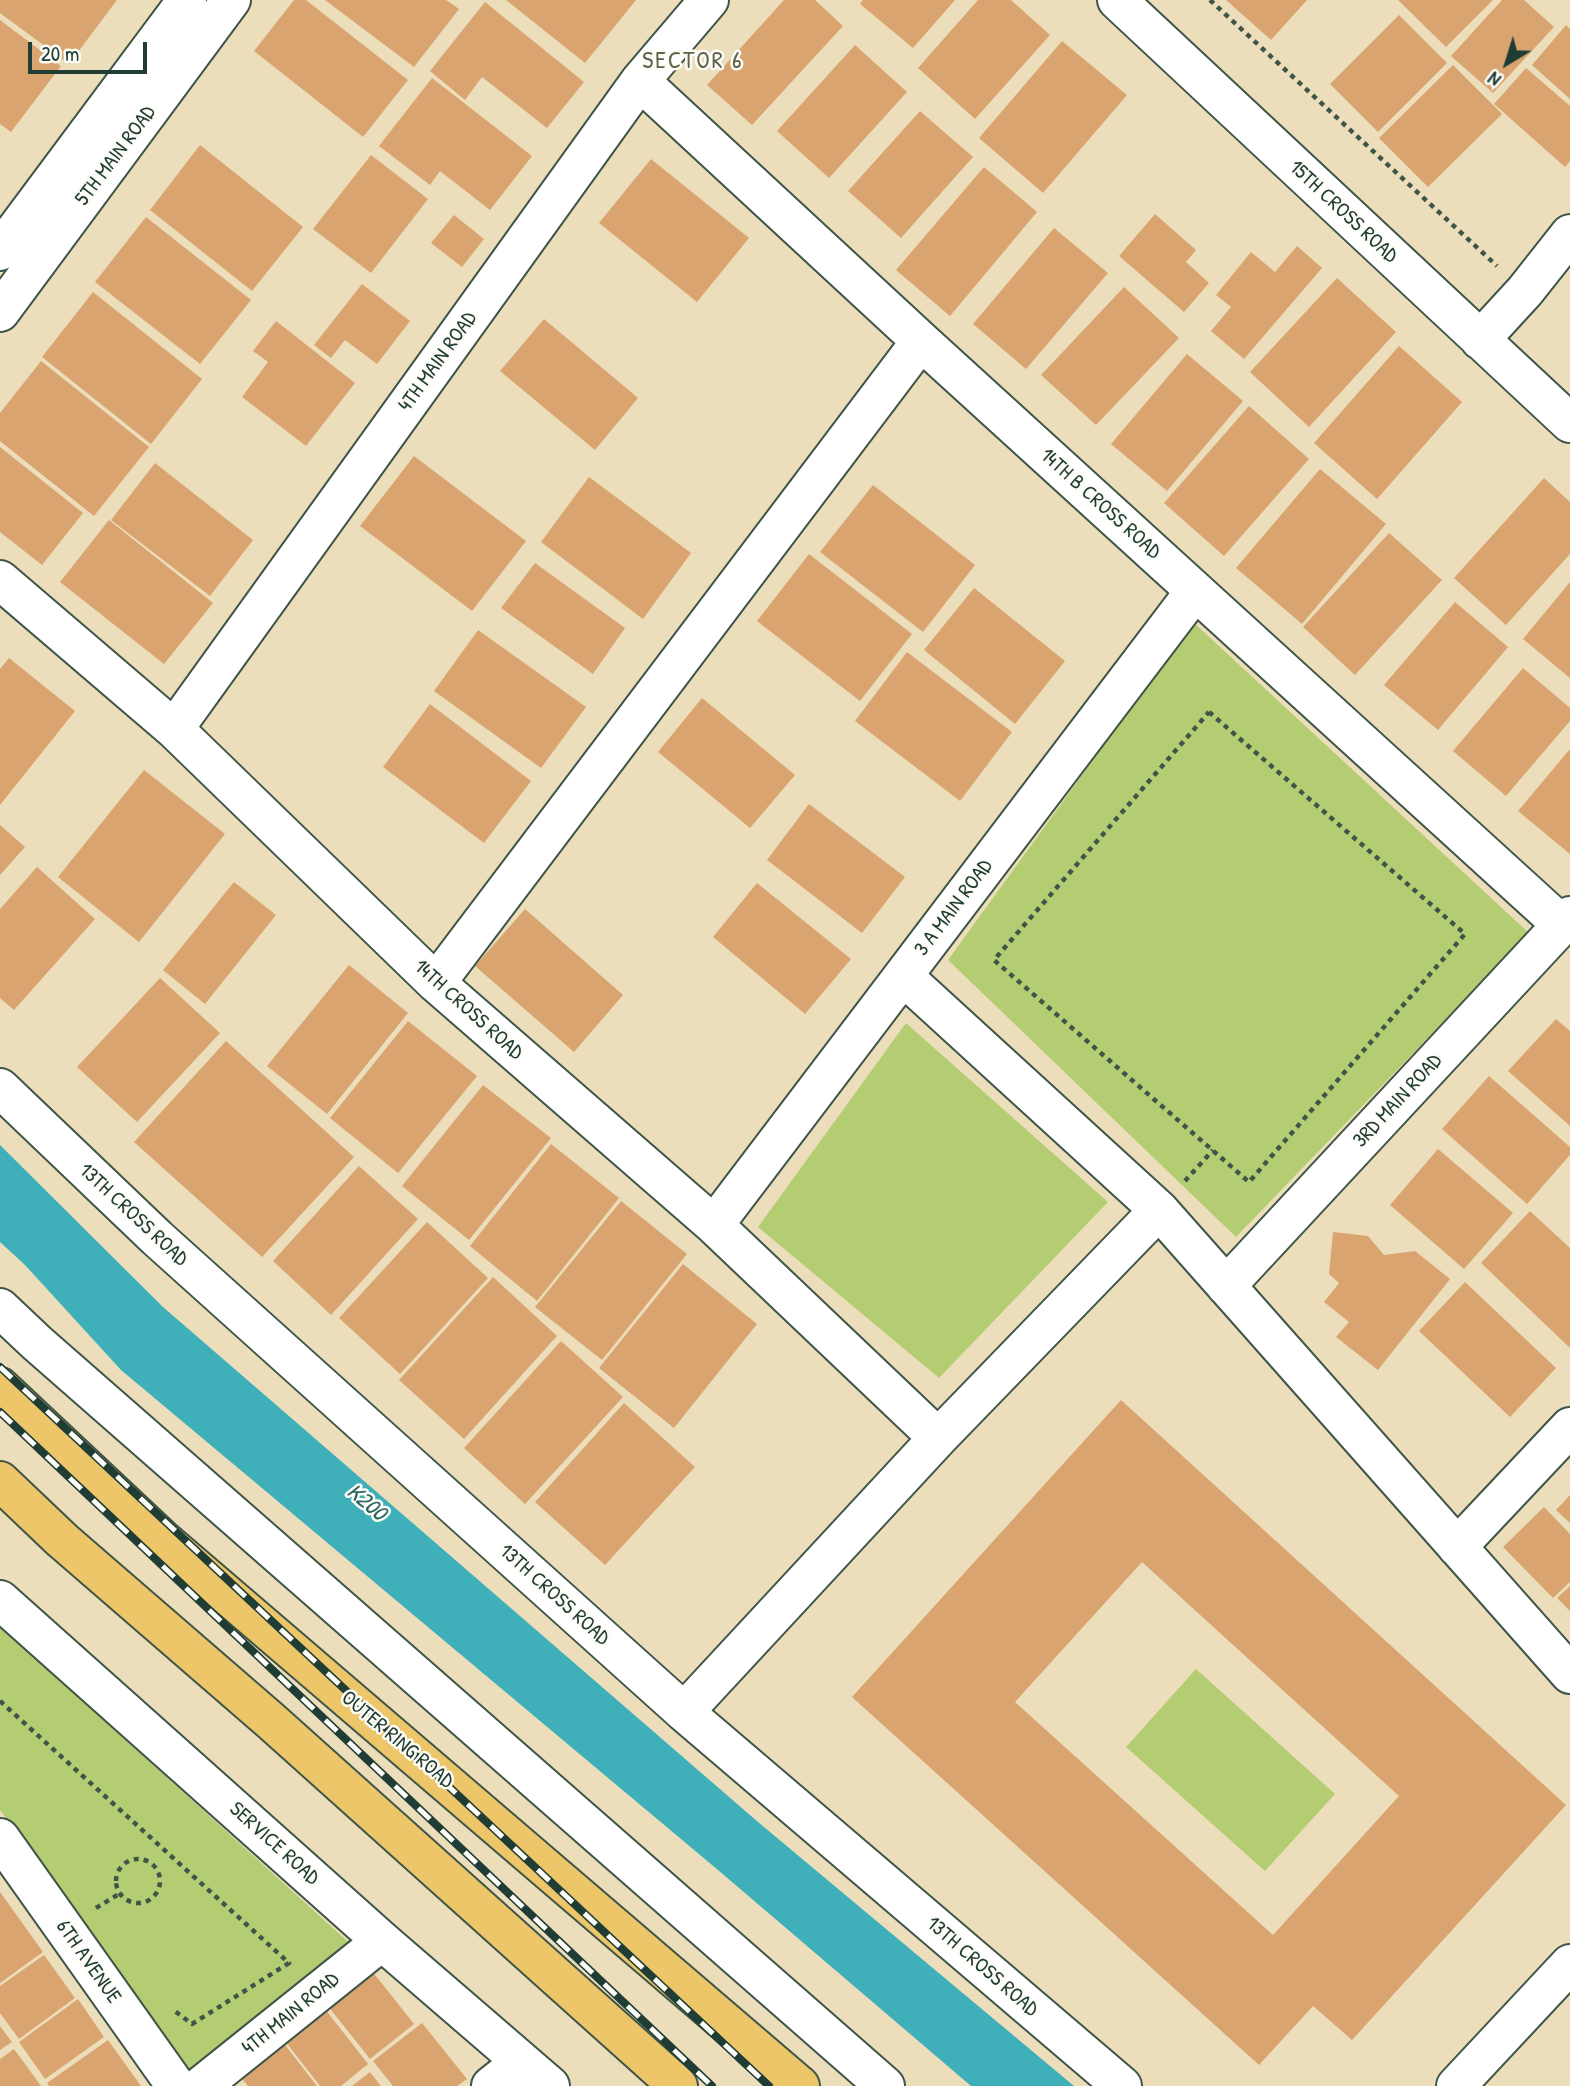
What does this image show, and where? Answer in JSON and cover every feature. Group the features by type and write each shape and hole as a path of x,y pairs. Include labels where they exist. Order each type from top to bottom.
{"highway":[{"name":"OUTER RING ROAD","path":"0,1387 164,1541 800,2086"},
{"path":"0,1481 62,1540 281,1730 678,2086"}],"street":[{"name":"5TH MAIN ROAD","path":"0,251 187,0"},
{"name":"5TH MAIN ROAD","path":"0,312 231,0"},
{"name":"4TH MAIN ROAD","path":"174,729 640,80 709,0"},
{"name":"15TH CROSS ROAD","path":"1117,0 1570,423"},
{"name":"14TH B CROSS ROAD","path":"640,80 1195,591 1566,921"},
{"path":"1480,340 1525,291 1570,234"},
{"path":"436,983 921,341"},
{"name":"14TH CROSS ROAD","path":"0,580 174,729 436,983 714,1225 938,1438"},
{"name":"3 A MAIN ROAD","path":"714,1225 1195,591"},
{"name":"3RD MAIN ROAD","path":"1226,1286 1566,921"},
{"path":"903,976 1159,1210 1570,1674"},
{"name":"13TH CROSS ROAD","path":"0,1088 157,1238 684,1712 1122,2086"},
{"path":"684,1712 938,1438 1159,1210"},
{"path":"0,1308 884,2086"},
{"path":"1457,1547 1570,1427"},
{"name":"SERVICE ROAD","path":"0,1600 382,1941 536,2074"},
{"name":"6TH AVENUE","path":"0,1838 176,2086"},
{"name":"4TH MAIN ROAD","path":"201,2086 382,1941"},
{"path":"1456,2086 1570,1964"},
{"path":"491,2086 536,2074"}],"path":[{"path":"1210,0 1504,271"},
{"path":"1209,712 1465,934 1250,1182 1213,1150 994,960 1209,712"},
{"path":"0,1701 289,1963 192,2024 171,2008"},
{"path":"142,1859 155,1867 160,1880 159,1887 151,1899 131,1902 119,1894 115,1879 121,1866 127,1861 142,1859"}],"green space":[{"path":"1193,622 1529,933 1236,1237 948,960"},
{"path":"906,1023 1108,1202 939,1378 758,1227"},
{"path":"0,1626 356,1949 191,2075 0,1810"},
{"path":"1196,1669 1335,1794 1265,1871 1126,1747"}],"water":[{"name":"K200","path":"0,1145 163,1307 758,1822 1074,2086 971,2086 718,1870 121,1370 25,1265 0,1242"}],"building":[{"path":"0,0 117,0 69,64 0,13"},
{"path":"294,0 306,0 408,80 363,137 254,51"},
{"path":"325,0 446,0 459,9 414,67"},
{"path":"506,0 636,0 585,63"},
{"path":"784,0 815,0 843,26 752,125 707,85"},
{"path":"863,0 955,0 913,48 860,4"},
{"path":"978,0 1011,0 1050,35 975,119 918,68"},
{"path":"1226,0 1307,0 1271,40"},
{"path":"1398,0 1493,0 1446,47"},
{"path":"1502,0 1524,0 1554,27 1493,93 1451,56"},
{"path":"485,2 584,82 547,128 482,77 465,100 430,71"},
{"path":"1399,15 1447,63 1378,132 1330,84"},
{"path":"0,20 61,66 11,132 0,124"},
{"path":"1566,25 1570,29 1570,99 1532,65"},
{"path":"1062,41 1127,95 1043,193 979,138"},
{"path":"855,45 907,92 829,178 777,131"},
{"path":"1453,65 1502,114 1428,187 1379,138"},
{"path":"1526,68 1570,106 1570,161 1565,167 1494,104"},
{"path":"432,78 532,156 490,210 440,171 430,185 379,146"},
{"path":"920,111 973,157 901,238 848,191"},
{"path":"200,145 303,227 252,291 150,210"},
{"path":"371,155 428,199 371,273 313,229"},
{"path":"651,159 749,238 697,302 599,223"},
{"path":"984,167 1037,212 950,316 896,270"},
{"path":"1155,214 1196,250 1186,262 1209,283 1184,312 1119,256"},
{"path":"454,215 484,239 462,267 431,243"},
{"path":"146,217 251,300 200,364 95,282"},
{"path":"1054,228 1108,273 1026,369 973,324"},
{"path":"1297,246 1322,268 1244,359 1211,331 1231,307 1216,295 1251,252 1275,272"},
{"path":"1337,278 1396,332 1309,427 1250,372"},
{"path":"362,284 410,321 377,364 345,340 331,358 314,345"},
{"path":"1124,287 1179,338 1096,425 1041,375"},
{"path":"93,292 202,379 151,444 42,357"},
{"path":"544,319 638,398 595,450 500,371"},
{"path":"276,321 355,383 306,446 242,397 268,362 253,351"},
{"path":"1399,346 1462,402 1377,499 1314,443"},
{"path":"1187,354 1243,401 1167,491 1111,444"},
{"path":"41,361 149,447 94,516 0,441 0,413"},
{"path":"1249,406 1309,459 1224,556 1164,503"},
{"path":"0,447 83,513 42,565 0,532"},
{"path":"414,456 526,541 472,611 360,526"},
{"path":"155,463 253,540 210,596 111,520"},
{"path":"1320,469 1386,524 1302,624 1236,568"},
{"path":"589,477 691,553 643,619 541,542"},
{"path":"1544,478 1570,502 1570,554 1506,625 1454,578"},
{"path":"873,485 975,565 923,632 820,552"},
{"path":"109,520 213,603 164,664 60,582"},
{"path":"1389,533 1442,580 1355,675 1303,627"},
{"path":"809,554 912,634 860,701 757,621"},
{"path":"535,563 625,628 593,674 501,608"},
{"path":"1570,582 1570,678 1523,639"},
{"path":"974,588 1065,661 1015,724 924,650"},
{"path":"1455,602 1508,647 1438,730 1384,685"},
{"path":"478,630 586,707 541,768 434,691"},
{"path":"907,652 1012,732 960,801 855,721"},
{"path":"9,658 75,711 0,805 0,669"},
{"path":"1523,668 1570,708 1570,721 1506,796 1453,751"},
{"path":"702,698 795,775 750,828 658,752"},
{"path":"430,704 531,781 484,843 383,767"},
{"path":"1570,749 1570,854 1518,811"},
{"path":"144,770 225,834 139,942 58,877"},
{"path":"809,804 905,877 862,933 767,860"},
{"path":"0,825 25,847 0,875"},
{"path":"37,867 95,919 14,1010 0,998 0,909"},
{"path":"234,882 276,915 205,1004 163,970"},
{"path":"757,883 851,959 805,1014 713,937"},
{"path":"525,909 623,995 574,1052 475,966"},
{"path":"349,965 408,1013 327,1114 267,1066"},
{"path":"160,978 220,1033 137,1122 77,1067"},
{"path":"1556,1019 1570,1031 1570,1126 1508,1071"},
{"path":"408,1021 477,1076 398,1173 330,1118"},
{"path":"226,1041 354,1157 262,1257 134,1142"},
{"path":"1489,1076 1570,1147 1570,1155 1527,1204 1442,1129"},
{"path":"483,1085 551,1138 469,1240 402,1186"},
{"path":"551,1144 619,1198 537,1301 470,1246"},
{"path":"1438,1149 1513,1213 1464,1269 1390,1205"},
{"path":"359,1166 418,1219 331,1315 273,1261"},
{"path":"621,1201 687,1254 602,1360 535,1307"},
{"path":"1530,1211 1570,1248 1570,1348 1481,1263"},
{"path":"427,1222 488,1278 400,1374 339,1318"},
{"path":"1333,1232 1368,1236 1384,1255 1415,1251 1450,1279 1378,1370 1336,1337 1349,1322 1324,1302 1339,1283 1329,1274"},
{"path":"683,1264 757,1324 674,1428 599,1368"},
{"path":"493,1277 557,1336 464,1439 399,1380"},
{"path":"1465,1282 1556,1368 1510,1417 1419,1331"},
{"path":"561,1341 623,1397 525,1504 464,1448"},
{"path":"1121,1400 1566,1805 1352,2040 1313,2006 1259,2065 852,1697","holes":["1142,1562 1399,1796 1273,1935 1015,1702"]},
{"path":"624,1403 695,1467 605,1565 535,1502"},
{"path":"1570,1495 1570,1523 1556,1510"},
{"path":"1544,1507 1570,1534 1570,1582 1553,1598 1503,1547"},
{"path":"1570,1586 1570,1611 1557,1598"},
{"path":"0,1892 43,1952 0,1983"},
{"path":"44,1955 75,1998 19,2039 0,2013 0,1986"},
{"path":"372,1971 414,2024 370,2059 328,2006"},
{"path":"78,1999 104,2037 45,2079 19,2042"},
{"path":"325,2009 368,2064 341,2086 320,2086 285,2041"},
{"path":"422,2023 467,2079 457,2086 393,2086 373,2061"},
{"path":"0,2026 12,2042 0,2050"},
{"path":"108,2040 141,2086 49,2086 47,2083"},
{"path":"282,2041 317,2086 248,2086 239,2075"},
{"path":"14,2049 41,2086 0,2086 0,2059"},
{"path":"370,2072 381,2086 352,2086"}],"railway":[{"path":"0,1367 769,2086"},
{"path":"0,1412 712,2086"}],"district":[{"name":"SECTOR 6","path":"693,62"}]}
